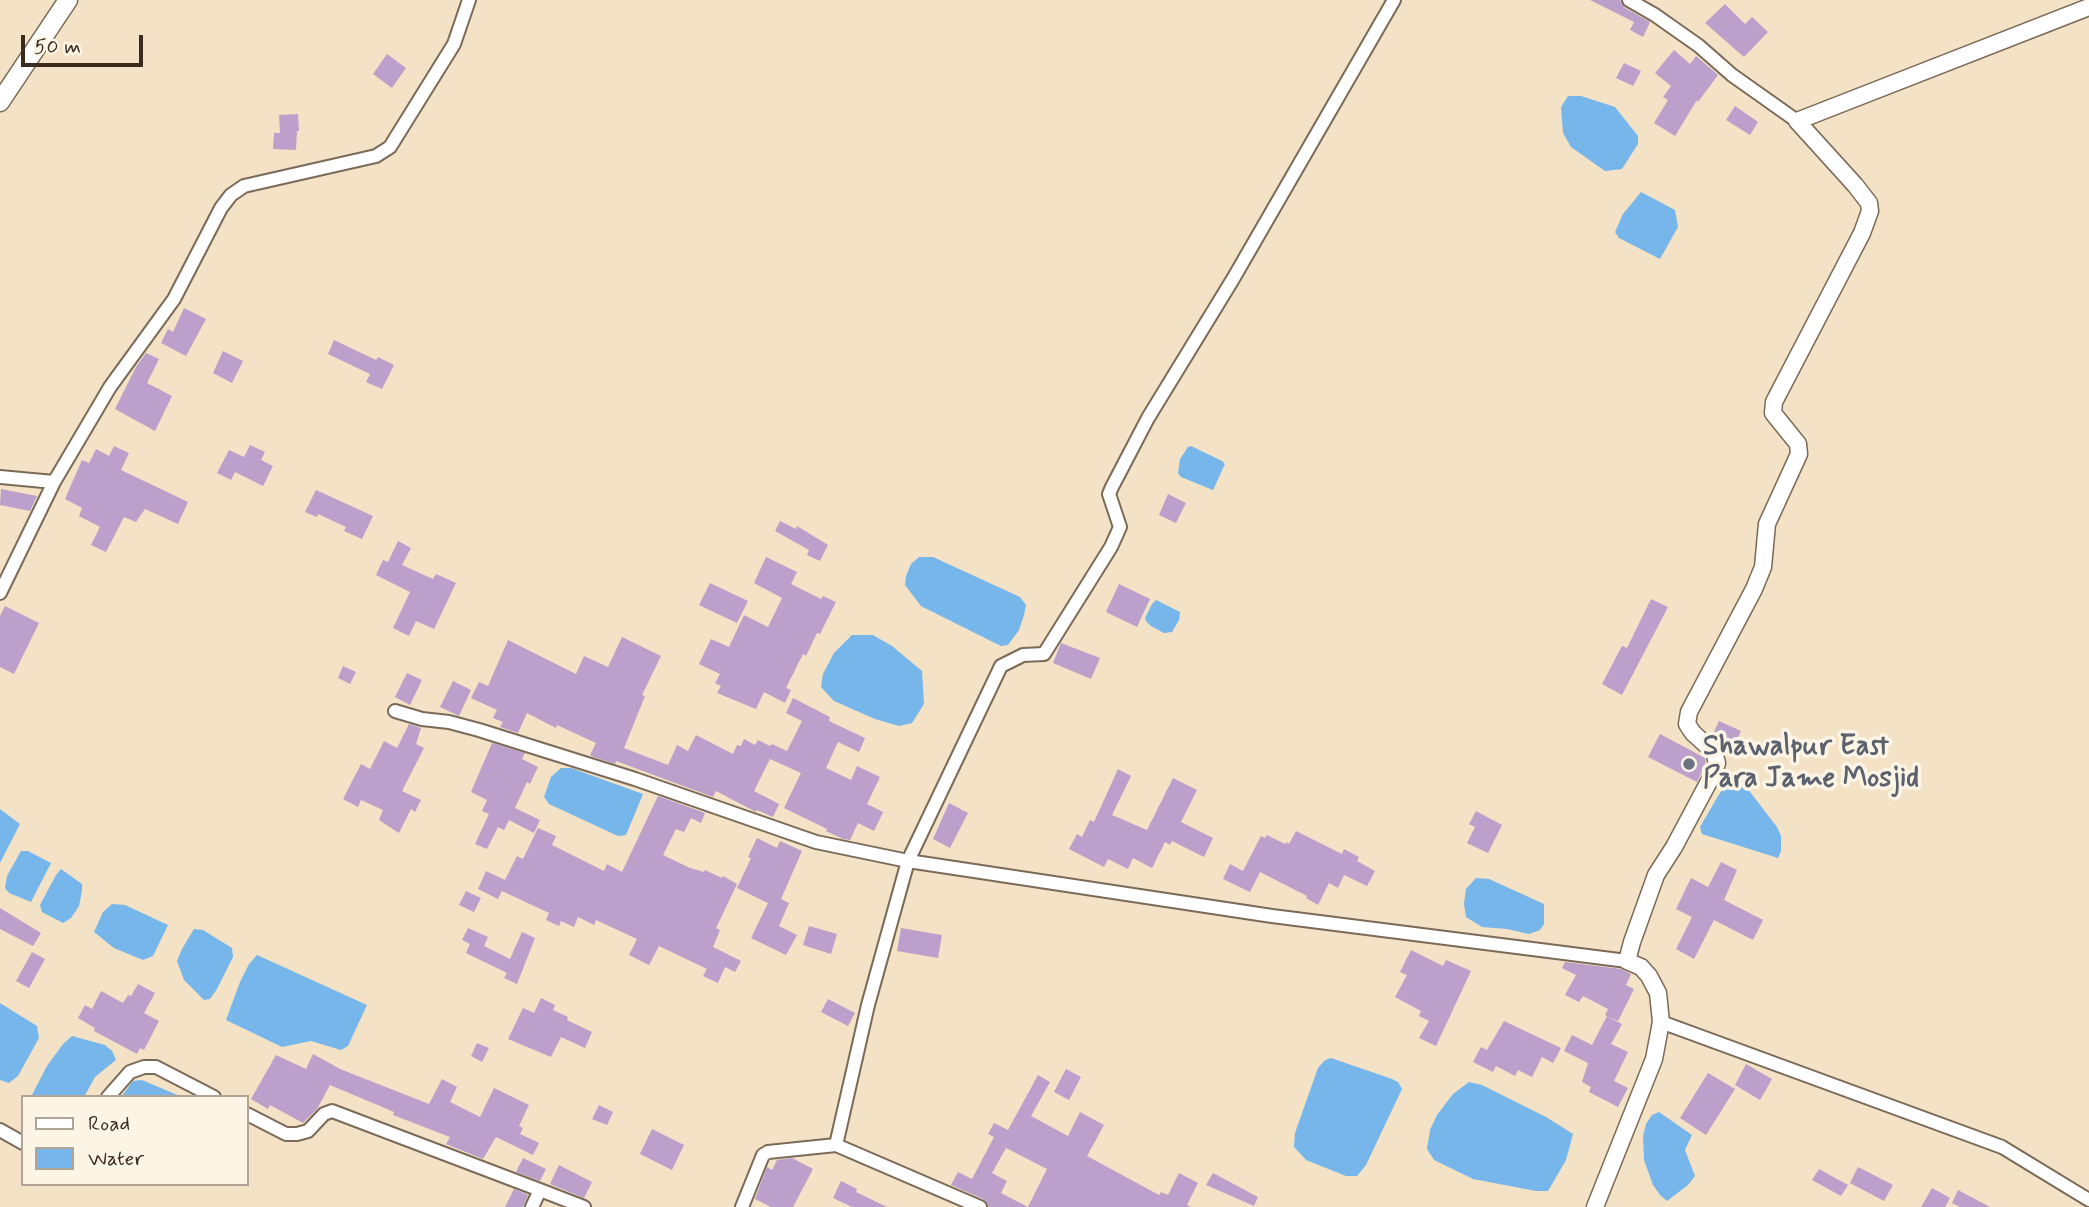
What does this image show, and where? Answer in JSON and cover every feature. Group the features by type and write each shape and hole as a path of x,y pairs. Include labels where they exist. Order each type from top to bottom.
{"main road":[{"path":"0,102 68,0"}],"street":[{"path":"0,593 54,482 110,387 174,299 221,208 231,195 244,186 376,156 390,147 454,44 469,0"},
{"path":"836,1145 868,1005 908,861 1001,666 1023,655 1044,654 1114,541 1120,527 1109,494 1112,487 1148,418 1233,279 1394,0"},
{"path":"1627,961 1640,914 1656,875 1714,772 1717,763 1714,752 1693,733 1688,724 1689,712 1763,568 1767,524 1799,454 1798,444 1773,413 1774,402 1862,233 1870,211 1868,203 1855,185 1797,121 1732,75 1699,46 1629,0"},
{"path":"1797,121 2089,7"},
{"path":"0,477 54,482"},
{"path":"395,711 479,730 635,779 816,842 908,861 1272,916 1627,961 1641,967 1649,976 1658,993 1661,1022 1654,1059 1595,1207"},
{"path":"1661,1022 2002,1147 2089,1200"},
{"path":"110,1095 130,1072 144,1067 156,1067 210,1095"},
{"path":"248,1115 286,1134 297,1134 308,1131 324,1114 332,1111 584,1207"},
{"path":"0,1130 21,1142"},
{"path":"742,1207 763,1155 768,1152 836,1145 980,1207"},
{"path":"533,1207 540,1190"}],"water":[{"path":"1568,96 1581,96 1615,107 1638,136 1638,144 1622,169 1605,171 1571,147 1563,133 1561,107"},
{"path":"1641,192 1675,210 1678,227 1660,259 1619,238 1615,232 1623,214"},
{"path":"1191,446 1225,464 1213,490 1181,477 1178,473 1180,459"},
{"path":"919,557 933,557 1020,597 1026,605 1024,615 1019,630 1008,645 1001,646 921,606 905,585 911,564"},
{"path":"1156,600 1180,612 1172,632 1164,633 1146,621 1145,618"},
{"path":"852,635 873,635 892,646 922,671 924,704 912,723 899,726 875,719 834,701 821,687 823,674 834,653"},
{"path":"561,768 571,768 643,794 626,835 618,836 549,804 544,797 551,777"},
{"path":"1733,784 1747,788 1777,827 1781,836 1778,858 1702,834 1700,827 1718,796 1724,787"},
{"path":"0,809 20,824 0,863"},
{"path":"21,851 28,851 51,863 31,902 9,893 5,888 7,876"},
{"path":"61,869 82,884 79,906 71,918 63,923 42,912 40,905"},
{"path":"1476,878 1489,879 1544,904 1544,924 1540,930 1529,934 1482,927 1466,917 1466,889"},
{"path":"112,904 125,905 168,925 153,956 143,960 114,948 94,932 103,912"},
{"path":"194,929 203,930 232,948 233,957 210,999 204,1000 184,980 177,961"},
{"path":"257,955 367,1005 348,1046 341,1050 311,1041 282,1047 226,1020 240,982"},
{"path":"0,1003 37,1026 39,1038 18,1076 9,1083 0,1080"},
{"path":"72,1036 105,1045 116,1060 95,1077 85,1095 32,1095 47,1066"},
{"path":"1331,1058 1392,1079 1398,1082 1402,1089 1366,1165 1357,1176 1346,1176 1306,1160 1294,1147 1295,1133 1318,1068"},
{"path":"142,1080 177,1095 122,1095 133,1081"},
{"path":"1469,1082 1482,1085 1546,1117 1573,1134 1566,1160 1548,1191 1473,1179 1434,1160 1427,1149 1430,1130 1437,1115 1453,1094"},
{"path":"1659,1112 1692,1135 1685,1150 1695,1176 1667,1201 1653,1185 1644,1160 1643,1136 1646,1124 1652,1115"}],"building":[{"path":"1590,0 1620,0 1625,8 1650,22 1643,37 1630,30 1634,22"},
{"path":"1725,4 1745,24 1752,17 1768,32 1744,57 1705,23"},
{"path":"1674,50 1690,64 1696,56 1718,75 1698,102 1697,100 1675,136 1654,123 1668,100 1663,97 1671,86 1655,73"},
{"path":"387,54 406,68 392,88 373,74"},
{"path":"1624,63 1641,71 1633,86 1616,78"},
{"path":"1735,106 1758,122 1750,135 1726,120"},
{"path":"298,114 296,150 273,149 274,133 280,133 279,115"},
{"path":"184,308 206,319 186,356 161,343 168,329 173,332"},
{"path":"334,340 376,360 378,357 394,365 382,389 366,382 370,374 328,354"},
{"path":"223,351 243,361 232,383 213,373"},
{"path":"146,353 159,359 147,383 172,396 155,431 115,409"},
{"path":"250,445 265,452 261,460 273,466 263,486 235,472 231,480 217,473 229,450 244,457"},
{"path":"114,446 129,453 121,470 188,502 178,524 145,509 136,522 124,517 106,552 91,545 100,527 79,516 82,508 65,499 82,460 89,463 96,449 109,456"},
{"path":"1,489 37,496 30,511 0,505"},
{"path":"316,490 373,516 362,539 344,531 346,527 318,514 317,517 305,512"},
{"path":"1168,494 1186,503 1176,523 1159,515"},
{"path":"780,521 796,529 797,526 828,545 820,561 807,555 809,550 775,531"},
{"path":"398,541 411,548 402,565 433,579 436,574 456,583 434,629 416,621 409,636 393,628 410,592 376,575 383,560 388,562"},
{"path":"766,557 797,572 791,584 821,599 823,596 836,602 820,634 817,633 806,656 803,654 786,688 791,690 785,703 764,692 756,709 717,693 721,686 715,683 720,674 699,664 711,639 729,647 744,615 768,627 782,598 754,583"},
{"path":"710,583 748,601 737,623 699,605"},
{"path":"1119,584 1150,599 1137,627 1106,612"},
{"path":"1651,599 1668,607 1622,695 1602,684 1622,646 1627,648"},
{"path":"5,606 39,623 14,674 0,667 0,616"},
{"path":"622,637 661,656 642,695 645,696 624,748 668,765 677,745 688,751 696,735 733,754 744,739 755,745 758,740 787,751 802,721 786,713 793,698 830,717 829,721 865,738 859,752 838,742 826,768 851,780 857,766 880,777 867,804 883,812 874,831 858,823 850,840 843,839 784,808 801,773 770,759 754,791 779,804 773,817 757,810 756,812 716,791 713,797 616,761 615,764 594,757 590,755 596,743 557,725 556,728 527,713 518,733 500,727 503,722 493,718 497,710 471,698 479,682 488,686 508,640 576,674 584,656 608,667"},
{"path":"1061,643 1100,658 1091,679 1053,663"},
{"path":"343,666 356,672 350,684 338,678"},
{"path":"407,673 422,680 410,705 395,697"},
{"path":"453,681 471,690 459,716 440,707"},
{"path":"1719,721 1741,731 1731,752 1712,736"},
{"path":"409,724 421,728 416,744 424,748 402,791 421,800 415,812 411,809 399,833 379,820 383,810 361,800 358,807 343,799 361,764 370,769 384,741 397,748"},
{"path":"1660,734 1705,758 1706,763 1697,782 1648,757"},
{"path":"492,743 525,753 522,759 538,767 530,784 527,782 515,808 540,820 534,833 509,820 504,830 498,827 487,849 475,844 489,814 482,811 487,800 471,792"},
{"path":"1118,769 1131,776 1112,815 1147,830 1173,778 1197,790 1181,822 1213,838 1204,857 1172,841 1170,845 1165,842 1152,868 1133,858 1128,869 1108,859 1104,867 1069,849 1077,834 1082,837 1090,820 1094,822"},
{"path":"658,796 705,813 701,823 691,818 684,832 676,829 663,855 690,868 704,872 705,870 722,878 723,876 737,884 716,928 720,930 713,947 741,961 735,972 725,967 718,983 703,976 707,969 659,946 649,965 629,955 637,939 596,920 594,925 578,917 574,927 561,921 559,926 546,920 549,913 502,891 498,899 478,889 486,871 505,880 517,856 523,859 538,828 556,836 552,845 604,871 607,864 622,872"},
{"path":"949,803 968,813 950,848 933,839"},
{"path":"1476,811 1502,825 1488,853 1467,843 1475,827 1469,824"},
{"path":"1296,831 1342,854 1344,849 1359,857 1357,861 1375,871 1367,886 1344,875 1338,888 1329,883 1318,905 1306,898 1307,896 1260,872 1250,892 1223,879 1230,864 1243,871 1261,836 1265,838 1267,835 1289,844"},
{"path":"757,838 777,848 780,841 802,851 781,899 789,903 779,926 797,935 786,955 751,938 768,903 737,888"},
{"path":"1721,862 1737,870 1724,900 1763,920 1753,940 1714,920 1694,959 1676,949 1692,917 1676,909 1691,878 1708,887"},
{"path":"466,891 481,898 474,912 459,905"},
{"path":"0,908 41,933 33,946 0,929"},
{"path":"809,926 837,934 831,954 803,945"},
{"path":"468,928 488,937 484,946 510,959 522,932 535,938 517,984 504,978 507,973 466,953 470,944 462,940"},
{"path":"901,928 942,935 938,958 897,951"},
{"path":"1411,950 1443,966 1446,960 1471,971 1436,1046 1419,1038 1429,1021 1419,1016 1421,1011 1395,997 1407,975 1400,972"},
{"path":"32,952 45,959 29,988 16,981"},
{"path":"1565,962 1621,969 1631,974 1626,985 1634,989 1618,1021 1605,1015 1608,1009 1583,996 1579,1002 1565,995 1576,975 1562,968"},
{"path":"138,984 155,993 144,1013 159,1021 144,1050 140,1048 137,1054 94,1031 95,1028 78,1018 85,1005 92,1009 101,991 123,1003"},
{"path":"541,998 555,1005 553,1010 568,1017 567,1020 592,1032 585,1048 561,1037 551,1057 508,1039 523,1008 534,1013"},
{"path":"828,999 855,1013 848,1026 821,1012"},
{"path":"1607,1016 1622,1024 1611,1044 1628,1052 1614,1081 1628,1088 1618,1107 1589,1092 1591,1087 1582,1082 1588,1063 1564,1051 1572,1035 1592,1045"},
{"path":"1504,1021 1561,1048 1553,1063 1542,1057 1532,1077 1518,1070 1515,1076 1496,1066 1493,1072 1473,1062 1481,1047 1487,1050"},
{"path":"477,1043 489,1048 482,1062 471,1056"},
{"path":"313,1054 340,1069 429,1104 442,1079 457,1087 450,1102 480,1117 494,1088 529,1105 519,1126 523,1128 520,1134 539,1143 533,1155 496,1137 483,1159 446,1144 450,1137 393,1115 394,1112 330,1085 317,1109 303,1123 270,1105 268,1109 251,1099 276,1055 306,1069"},
{"path":"1746,1064 1772,1079 1760,1100 1735,1085"},
{"path":"1066,1069 1081,1077 1069,1100 1054,1092"},
{"path":"1708,1073 1735,1089 1706,1135 1680,1118"},
{"path":"1038,1075 1050,1082 1031,1116 1068,1136 1080,1112 1104,1125 1087,1156 1159,1195 1161,1192 1168,1195 1179,1173 1198,1183 1187,1205 1191,1207 1028,1207 989,1207 983,1199 951,1185 958,1172 972,1179 994,1137 988,1134 994,1123 1008,1130","holes":["1006,1148 1047,1169 1028,1207 1001,1193 1007,1181 992,1173"]},
{"path":"599,1105 613,1112 607,1125 592,1119"},
{"path":"652,1129 684,1145 672,1170 640,1154"},
{"path":"523,1158 546,1169 540,1181 516,1172"},
{"path":"792,1158 813,1169 793,1207 771,1207 755,1199 767,1167 772,1170 777,1160"},
{"path":"559,1165 592,1182 584,1198 550,1184"},
{"path":"1858,1167 1893,1185 1884,1201 1850,1183"},
{"path":"1819,1169 1848,1185 1841,1196 1812,1180"},
{"path":"1213,1173 1258,1197 1254,1206 1206,1185"},
{"path":"841,1181 857,1189 856,1192 887,1207 852,1207 833,1198"},
{"path":"1932,1188 1950,1198 1945,1207 1921,1207"},
{"path":"514,1189 528,1195 523,1207 505,1207"},
{"path":"1958,1190 1990,1207 1960,1207 1952,1203"}],"place":[{"name":"Shawalpur East Para Jame Mosjid","path":"1689,764"}]}
